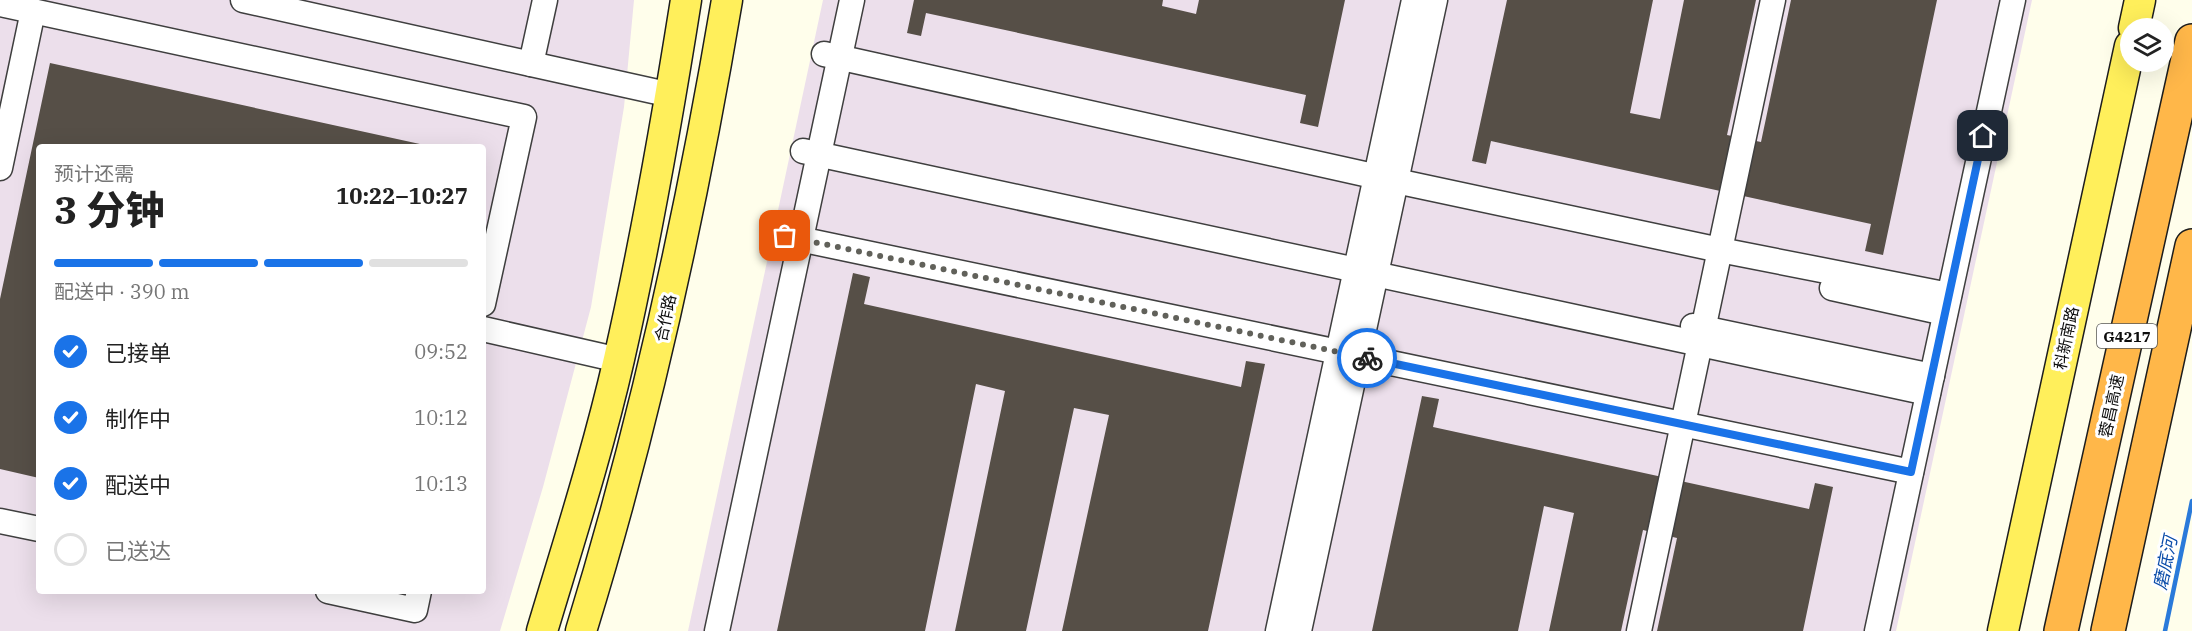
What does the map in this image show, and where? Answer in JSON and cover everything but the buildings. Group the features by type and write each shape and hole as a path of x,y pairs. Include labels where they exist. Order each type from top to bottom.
{"highway":[{"name":"蓉昌高速","path":"2061,631 2192,41"},
{"name":"G4217","path":"2108,631 2192,246"}],"main road":[{"path":"542,631 596,449 618,360 671,95 686,0"},
{"name":"合作路","path":"581,631 613,529 663,331 710,101 727,0"},
{"path":"2136,18 2140,0"},
{"name":"科新南路","path":"2003,631 2124,72"}],"lane":[{"path":"243,0 671,95"},
{"path":"531,64 545,0"},
{"path":"700,631 812,147 830,62 835,0"},
{"path":"830,62 852,0"},
{"path":"1385,184 1414,0"},
{"path":"1299,631 1367,265 1385,184 1435,0"},
{"path":"1639,631 1773,0"},
{"path":"1876,631 1906,464 1940,302 1998,0"},
{"path":"1940,302 2013,0"},
{"path":"0,4 524,117 486,290"},
{"path":"0,168 33,11"},
{"path":"830,62 1385,184 1940,302"},
{"path":"812,147 1923,383"},
{"path":"794,230 1906,464"},
{"path":"717,631 794,230"},
{"path":"486,330 618,360"},
{"path":"1278,631 1350,347"},
{"path":"1863,631 1906,464"},
{"path":"0,521 36,528"},
{"path":"342,594 415,610 418,594"}],"shaded area":[{"path":"0,0 634,0 624,107 591,307 543,487 500,631 0,631"},
{"path":"823,0 2032,0 1896,631 688,631"}],"waterway":[{"name":"磨底河","path":"2165,631 2192,501"}],"way so far":[{"path":"785,236 1367,358"}],"route":[{"path":"1367,358 1911,472 1983,136"}]}
